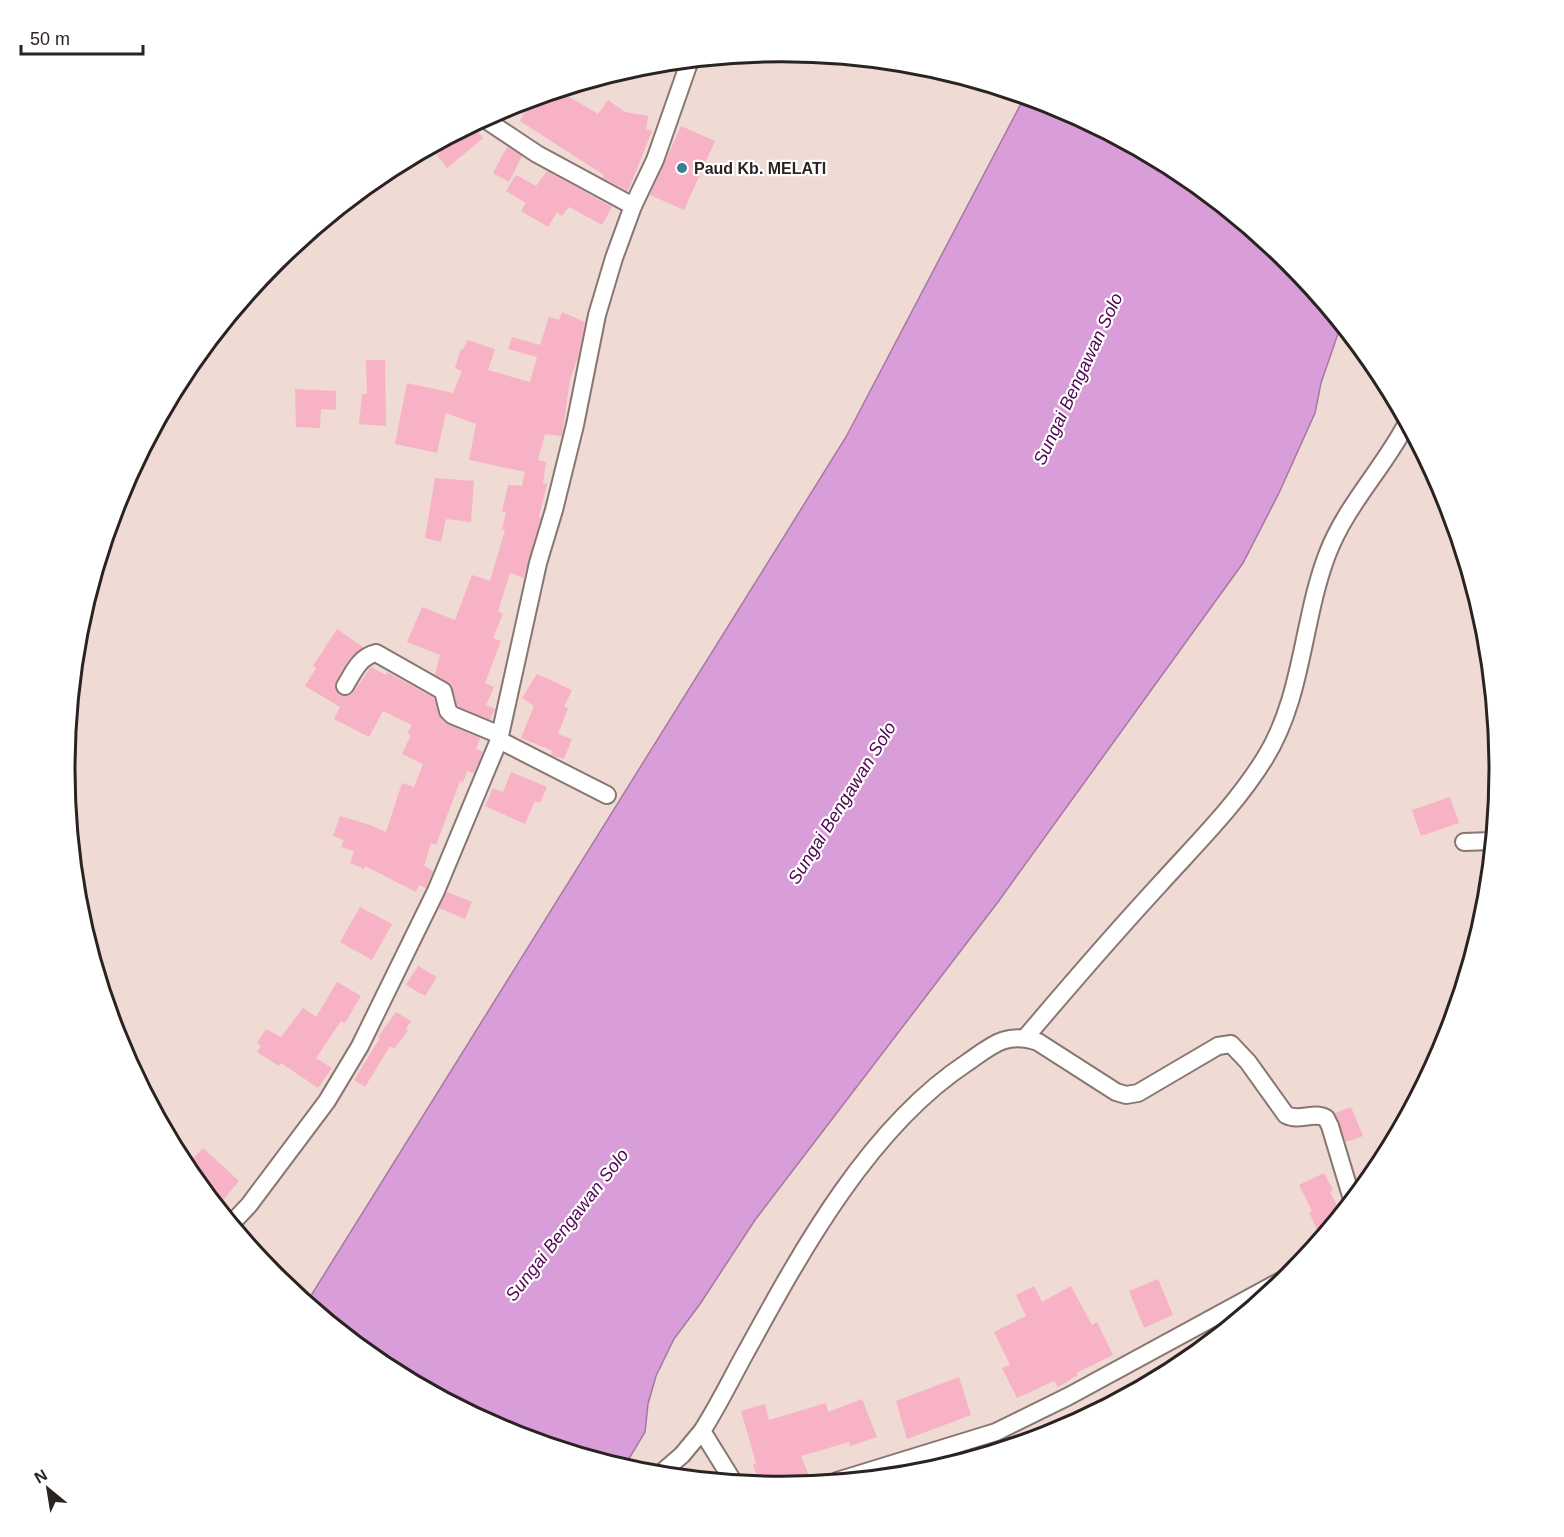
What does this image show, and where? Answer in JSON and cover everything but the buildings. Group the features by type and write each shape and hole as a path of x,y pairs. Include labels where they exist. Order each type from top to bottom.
{"street":[{"path":"236,1218 249,1205 327,1101 360,1046 436,891 500,738 538,563 575,425 597,315 614,258 633,206 655,160 687,68"},
{"path":"492,124 537,154 633,206"},
{"path":"1025,1038 1076,977 1233,805 1265,757 1281,726 1296,679 1315,591 1328,553 1350,508 1402,430"},
{"path":"345,686 360,661 376,653 443,691 448,711 452,715 607,795"},
{"path":"1464,842 1485,841"},
{"path":"669,1466 702,1431 804,1252 868,1155 908,1109 947,1075 994,1044 1008,1038 1025,1038 1038,1042 1116,1092 1126,1095 1138,1093 1218,1046 1231,1044 1248,1062 1286,1115 1291,1118 1316,1115 1326,1118 1349,1190"},
{"path":"878,1468 996,1432 1042,1410 1251,1297"},
{"path":"702,1431 728,1473"}],"water":[{"name":"Sungai Bengawan Solo","path":"1021,103 1095,134 1175,181 1248,237 1314,302 1338,332 1321,383 1315,413 1279,493 1243,563 998,902 755,1220 674,1339 656,1376 648,1404 645,1432 629,1458 555,1438 469,1403 389,1356 311,1295 846,437"}],"place":[{"name":"Paud Kb. MELATI","path":"682,168"}]}
